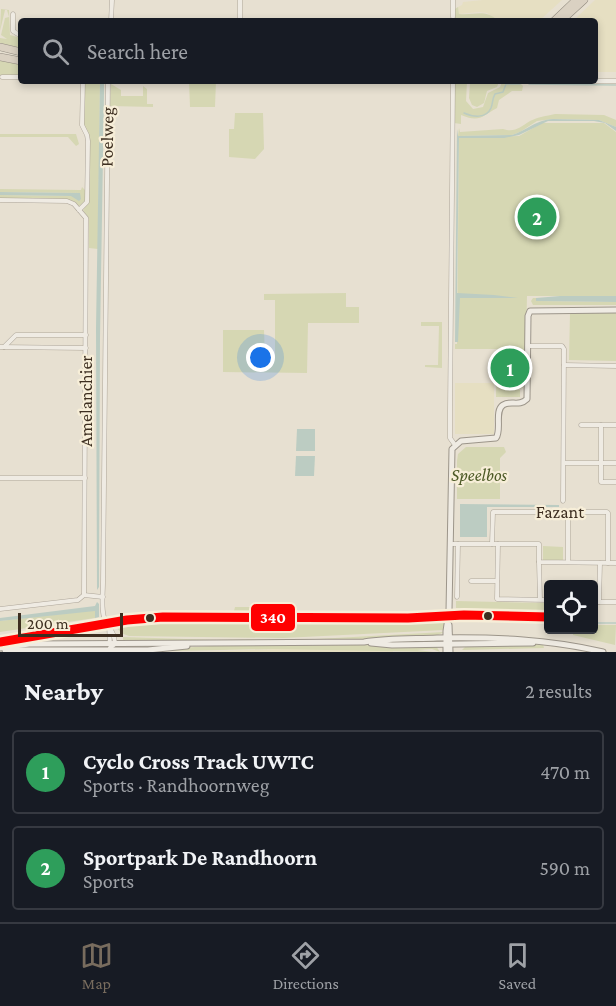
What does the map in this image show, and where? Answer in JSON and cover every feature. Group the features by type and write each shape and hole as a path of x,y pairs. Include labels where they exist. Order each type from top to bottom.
{"highway":[{"path":"557,18 576,0"},
{"path":"564,18 584,0"},
{"path":"0,47 18,51"},
{"path":"0,57 18,60"}],"main road":[{"path":"448,652 451,453 454,445 464,440 495,439 500,432 501,408 505,404 521,404 526,401 528,396 528,314 532,310 616,310"},
{"path":"0,649 29,644 148,650 207,644 364,642 392,645 448,641 545,642 603,652"}],"street":[{"path":"111,18 112,0"},
{"path":"240,0 240,18"},
{"path":"453,0 453,17"},
{"path":"13,14 12,28 18,34"},
{"path":"2,77 18,77"},
{"path":"598,81 616,81"},
{"path":"0,200 67,201 79,210 87,202 87,135 82,125 83,84"},
{"name":"Poelweg","path":"108,84 103,597 104,615 111,647"},
{"path":"453,84 450,438 454,445"},
{"name":"Amelanchier","path":"79,210 86,218 84,595"},
{"path":"2,347 16,335 86,335"},
{"path":"528,346 562,346 564,351 563,501"},
{"path":"2,347 86,348"},
{"path":"564,365 616,366"},
{"path":"581,425 616,425"},
{"path":"601,425 601,482 616,482"},
{"path":"564,463 616,463"},
{"path":"0,478 85,478"},
{"name":"Fazant","path":"495,544 493,512 608,513 608,563"},
{"path":"568,512 568,562"},
{"path":"450,543 539,544 540,599"},
{"path":"457,597 458,544"},
{"path":"495,544 497,599 544,599"},
{"path":"539,562 616,563"},
{"path":"598,582 600,563"},
{"path":"471,581 497,581"},
{"path":"0,609 78,600 84,595 103,597"},
{"path":"598,602 616,602"}],"shaded area":[{"path":"562,0 542,18 494,18 487,13 479,12 459,14 458,7 463,2"},
{"path":"595,0 616,0 616,72 598,72 598,18 576,18"},
{"path":"100,84 104,84 99,587 97,590 96,329"},
{"path":"599,120 616,127 616,131 605,123 594,121 548,121 519,135 504,138 459,138 457,293 518,298 460,298 458,342 455,342 457,129 458,136 512,135 541,121"},
{"path":"0,192 80,193 81,199 79,201 71,196 0,195"},
{"path":"616,296 616,302 536,301 536,298"},
{"path":"455,383 494,383 494,434 455,434"},
{"path":"297,429 315,429 315,451 296,451"},
{"path":"296,456 315,456 314,476 295,476"},
{"path":"460,504 559,505 559,507 487,507 487,537 460,537"},
{"path":"97,602 99,617 95,618 95,611 0,621 0,618 95,606"},
{"path":"275,649 393,650 393,652 206,652"}],"green space":[{"path":"458,7 459,14 484,14 494,18 454,18 455,9"},
{"path":"1,9 9,10 10,35 18,37 18,47 0,43 0,38 7,39 1,35 5,18 9,17 7,10 5,10 0,31"},
{"path":"0,59 18,62 18,75 0,76"},
{"path":"84,84 100,84 98,249 89,248 89,219 83,210 89,202 90,138 84,125"},
{"path":"111,84 121,90 121,96 143,96 143,86 147,89 147,104 153,104 153,107 110,106"},
{"path":"189,84 216,84 215,107 190,107"},
{"path":"467,84 466,101 473,109 483,107 488,93 500,87 501,84 521,84 523,86 522,91 512,91 499,100 497,108 480,118 461,115 461,124 454,123 454,85"},
{"path":"470,84 498,84 497,87 487,91 484,103 477,107 472,105 469,98"},
{"path":"235,113 263,113 264,149 255,159 229,157 229,129 234,129"},
{"path":"555,114 604,115 616,120 616,127 599,120 553,119 537,121 512,135 458,136 459,128 460,132 514,130 533,120"},
{"path":"542,123 604,123 616,132 616,296 527,296 523,388 513,389 520,390 520,397 496,397 497,349 455,349 455,344 457,344 459,138 519,136"},
{"path":"0,134 76,134 79,144 76,146 68,137 0,137"},
{"path":"82,187 85,190 85,201 80,206 68,199 0,198 0,195 72,196 80,193 0,192 0,189 81,190"},
{"path":"346,293 346,307 359,307 359,323 308,323 307,373 223,372 223,330 264,330 265,358 275,358 275,300 264,300 264,294"},
{"path":"533,298 537,301 616,302 616,305 533,305 531,301"},
{"path":"570,313 616,313 616,361 569,360"},
{"path":"421,322 442,322 442,368 425,367 425,365 438,365 439,326 421,326"},
{"name":"Speelbos","path":"466,447 504,447 506,452 500,458 500,499 457,499 458,454"},
{"path":"543,546 563,547 563,560 543,560"},
{"path":"456,601 544,603 544,611 456,608"},
{"path":"235,607 272,607 272,611 313,612 313,616 193,615 127,619 127,616 161,611 234,611"},
{"path":"95,610 95,618 0,632 0,621"},
{"path":"193,618 410,620 447,618 444,630 283,638 129,636 121,633 114,624"},
{"path":"598,625 616,625 615,645 573,635 598,634"},
{"path":"444,632 436,636 353,640 217,640 317,639"},
{"path":"123,637 217,640 123,640"},
{"path":"543,644 544,648 462,650 467,645"},
{"path":"210,646 436,646 440,652 432,649 417,650 433,652 274,649 123,652"}],"waterway":[{"path":"464,113 475,116 486,114 491,108 495,94 503,92 506,84 520,84"},
{"path":"529,84 616,85"},
{"path":"598,623 616,623"}],"transit line":[{"name":"340","path":"0,642 127,620 163,617 408,618 464,615 544,617"}],"place":[{"name":"Sportpark De Randhoorn","path":"537,217"},
{"name":"Cyclo Cross Track UWTC","path":"510,368"}]}
